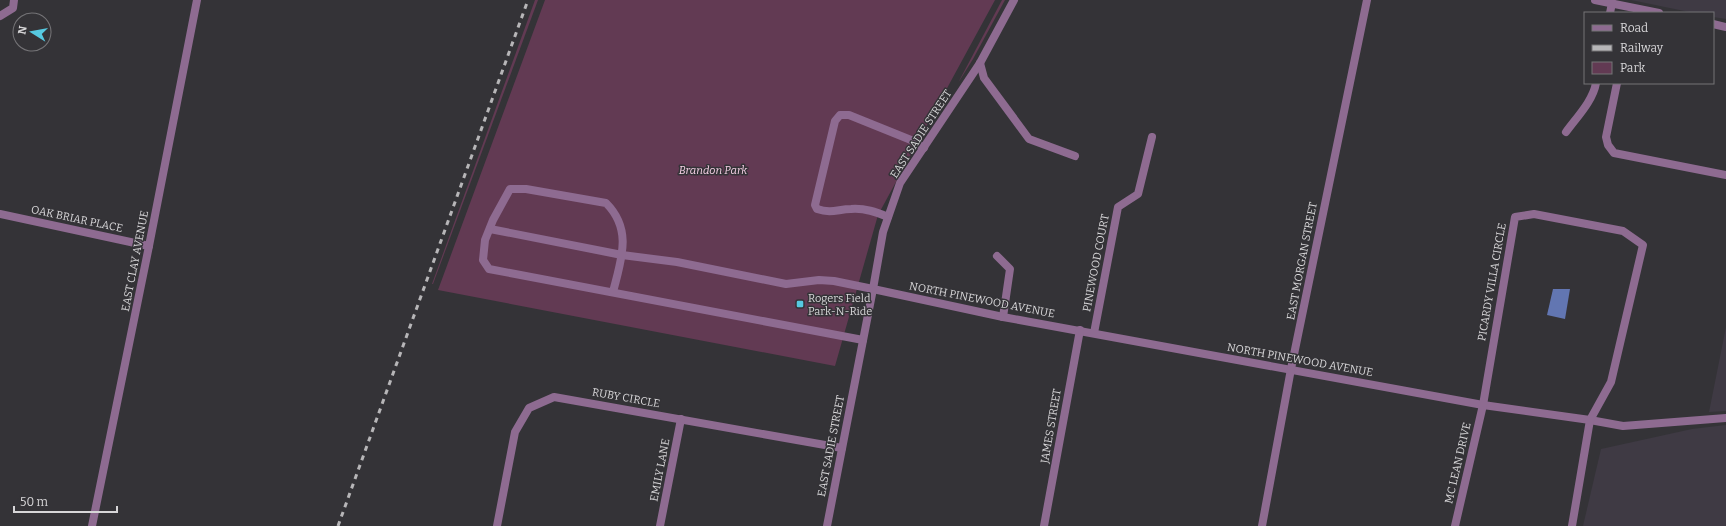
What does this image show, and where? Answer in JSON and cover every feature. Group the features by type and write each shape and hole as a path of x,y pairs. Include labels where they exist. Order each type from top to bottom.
{"street":[{"path":"0,16 13,8 14,0"},
{"name":"EAST CLAY AVENUE","path":"92,526 197,0"},
{"name":"EAST SADIE STREET","path":"827,526 874,289 883,232 900,183 980,63 1014,0"},
{"name":"EAST MORGAN STREET","path":"1262,526 1291,369 1366,0"},
{"path":"1595,0 1632,10 1650,12"},
{"path":"1610,12 1612,4"},
{"path":"1714,24 1726,27"},
{"path":"980,63 984,78 1029,139 1075,156"},
{"path":"1566,132 1586,104 1596,84"},
{"path":"1617,84 1606,137 1608,145 1614,153 1726,175"},
{"path":"888,217 870,210 849,209 831,212 817,209 815,205 835,121 840,115 849,115 911,140 924,148"},
{"name":"PINEWOOD COURT","path":"1094,333 1118,207 1138,194 1152,137"},
{"path":"613,292 622,255 621,225 615,212 606,203 526,189 510,189 485,240 483,260 489,268 613,292 863,340"},
{"name":"OAK BRIAR PLACE","path":"0,214 149,246"},
{"name":"PICARDY VILLA CIRCLE","path":"1483,405 1515,217 1534,214 1623,230 1643,245 1611,382 1590,420"},
{"name":"NORTH PINEWOOD AVENUE","path":"490,229 622,255 677,262 786,284 819,280 834,281 1003,317 1483,405 1623,426 1726,418"},
{"path":"997,256 1010,269 1003,317"},
{"name":"JAMES STREET","path":"1044,526 1080,330"},
{"name":"RUBY CIRCLE","path":"497,526 515,432 529,408 554,397 842,448"},
{"name":"MC LEAN DRIVE","path":"1455,526 1483,405"},
{"name":"EMILY LANE","path":"660,526 682,419"},
{"path":"1572,526 1590,420"}],"shaded area":[{"path":"1631,0 1726,0 1726,19 1714,17 1714,12 1689,12"},
{"path":"1726,327 1726,411 1709,412"},
{"path":"1726,425 1726,526 1583,526 1601,449 1692,429"}],"green space":[{"path":"535,0 538,0 432,284"},
{"name":"Brandon Park","path":"545,0 995,0 878,215 835,366 438,290"},
{"path":"1002,0 1005,0 973,59 958,83"}],"water":[{"path":"1553,289 1570,289 1565,319 1547,315"}],"railway":[{"path":"338,526 528,0"}],"place":[{"name":"Rogers Field Park-N-Ride","path":"800,304"}]}
